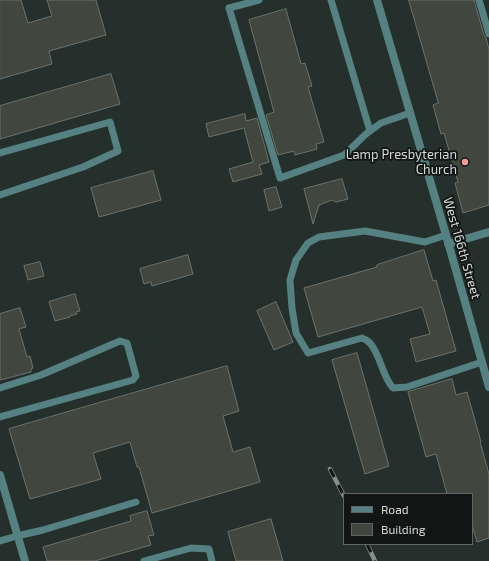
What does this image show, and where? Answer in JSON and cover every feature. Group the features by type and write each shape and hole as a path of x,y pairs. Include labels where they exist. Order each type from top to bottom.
{"street":[{"name":"West 166th Street","path":"377,0 489,387"},
{"path":"448,244 489,232"},
{"path":"0,475 25,561"}],"lane":[{"path":"259,0 228,8 280,178 344,155 381,123 410,113"},
{"path":"331,0 370,131"},
{"path":"480,0 489,34"},
{"path":"0,153 110,122 118,151 83,166 0,194"},
{"path":"446,235 425,242 365,231 319,237 308,243 296,260 290,280 296,333 308,353 362,338 369,342 376,352 389,383 394,388 408,387 482,362"},
{"path":"0,388 41,375 120,341 127,343 136,376 132,380 0,418"},
{"path":"0,541 43,530 136,502"},
{"path":"144,561 191,548 209,549 212,561"}],"building":[{"path":"0,0 21,0 28,23 52,16 47,0 96,0 106,35 49,51 52,64 0,79"},
{"path":"409,0 474,0 489,49 489,205 463,213 455,183 458,182 444,133 441,134 433,105 438,103"},
{"path":"286,9 301,64 305,63 312,86 308,87 324,142 316,144 317,149 295,155 294,151 278,155 266,115 274,112 249,20"},
{"path":"111,74 120,104 0,139 0,106"},
{"path":"245,114 246,121 257,118 269,162 259,165 262,174 233,182 229,169 253,162 244,128 209,137 206,124"},
{"path":"153,171 161,200 99,217 91,188"},
{"path":"342,179 348,199 336,202 332,200 319,205 313,224 304,189"},
{"path":"276,187 282,207 269,211 264,190"},
{"path":"424,250 433,281 436,280 456,351 416,362 410,339 430,334 422,307 318,337 304,288 377,267 377,265"},
{"path":"188,255 193,274 152,286 151,282 144,284 140,269"},
{"path":"40,262 44,276 28,280 24,266"},
{"path":"75,294 80,311 76,312 77,314 70,317 55,321 49,302"},
{"path":"276,302 293,342 274,350 257,311"},
{"path":"20,308 26,327 19,329 27,357 30,356 33,368 31,369 31,372 0,380 0,314"},
{"path":"357,353 389,466 365,474 332,360"},
{"path":"227,366 239,411 223,416 233,452 250,447 260,482 152,513 130,442 93,453 101,479 30,499 9,429"},
{"path":"452,379 456,395 467,392 489,474 489,538 477,542 473,528 473,493 447,493 436,454 426,457 408,392"},
{"path":"147,511 154,535 148,536 151,545 95,561 47,561 43,547 131,521 130,516"},
{"path":"271,519 283,561 236,561 228,532"}],"railway":[{"path":"330,469 343,494"},
{"path":"367,545 375,561"}],"place":[{"name":"Lamp Presbyterian Church","path":"465,162"}]}
